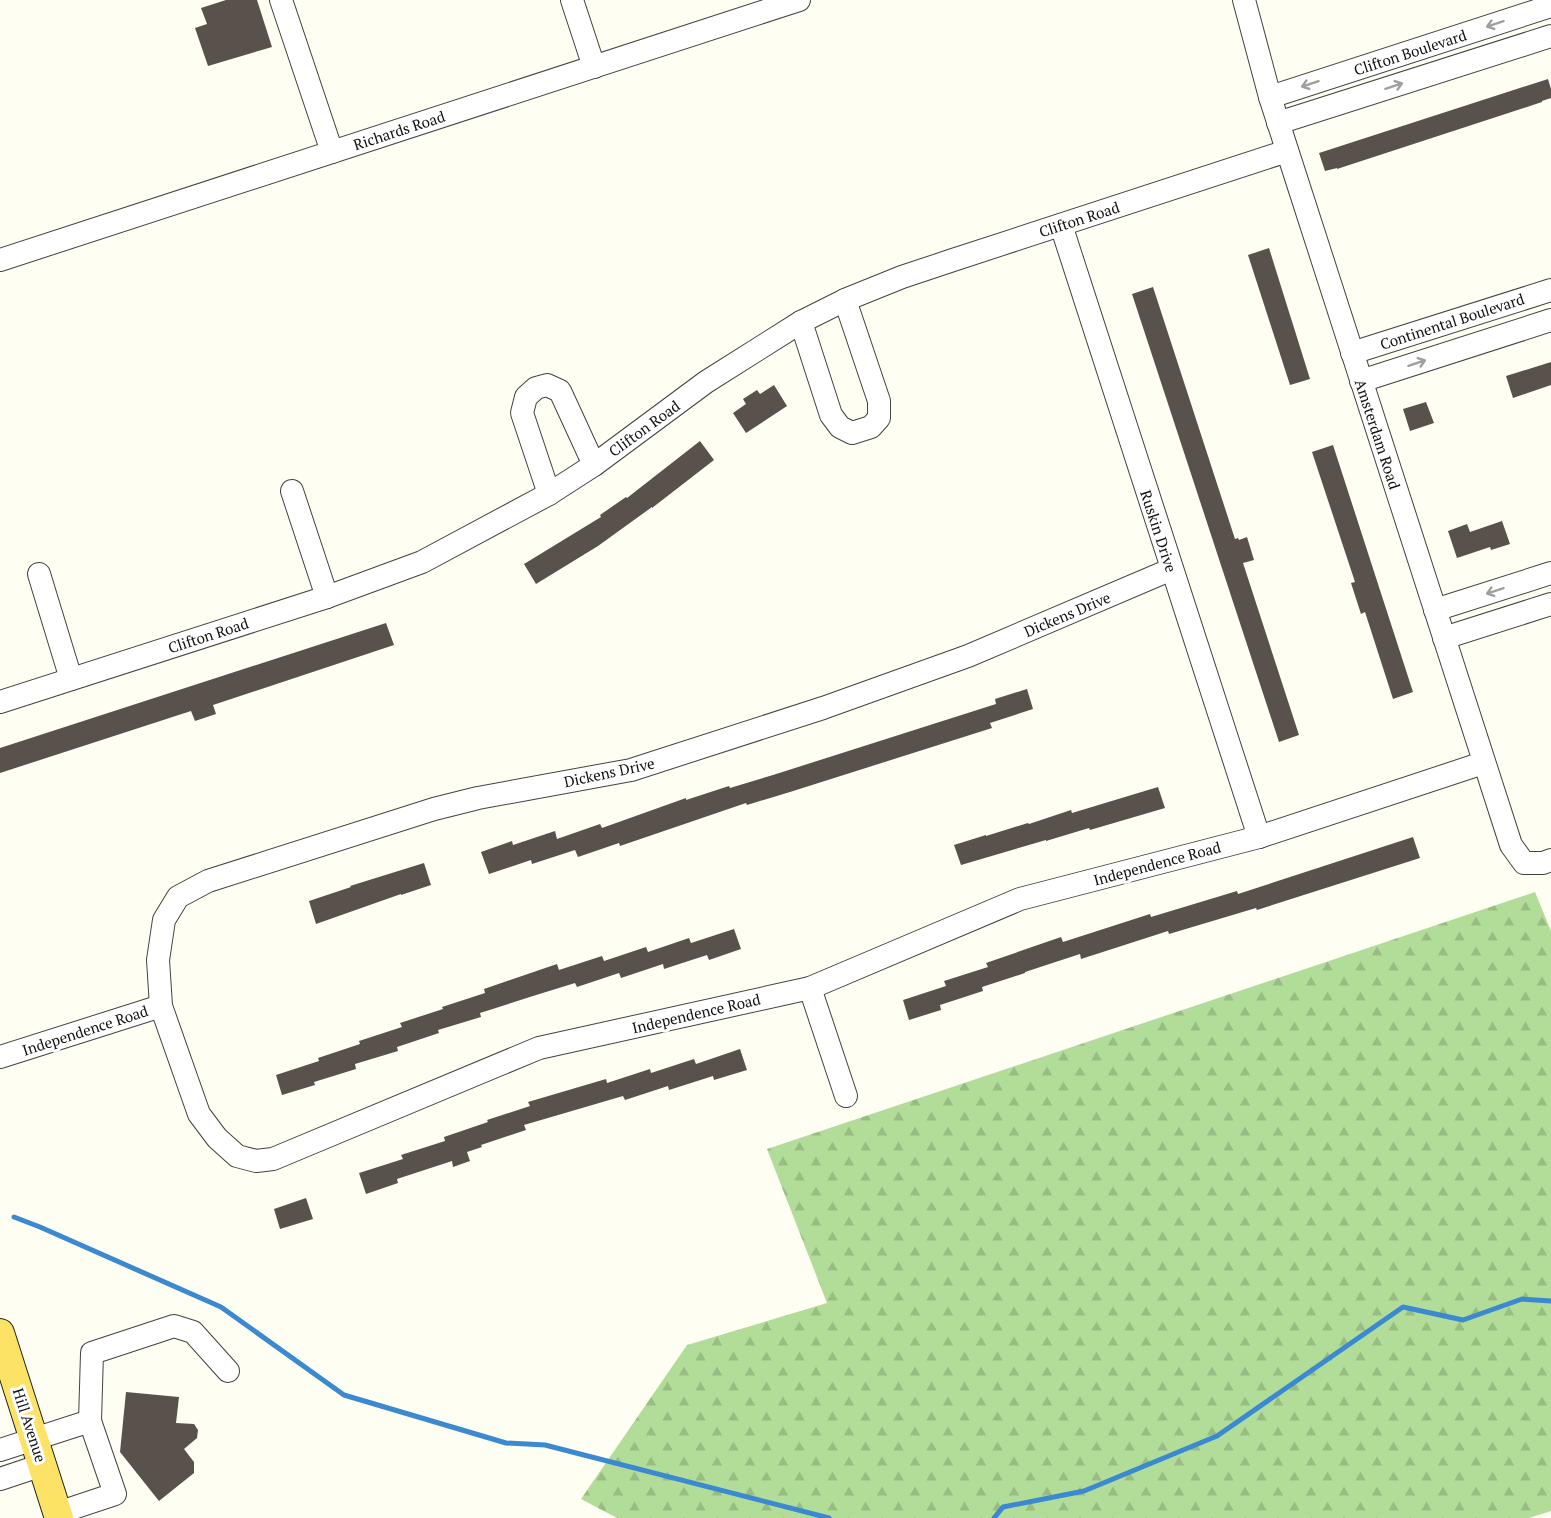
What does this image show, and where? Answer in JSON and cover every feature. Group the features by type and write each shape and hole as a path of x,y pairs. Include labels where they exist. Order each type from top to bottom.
{"main road":[{"name":"Hill Avenue","path":"0,1333 59,1515"}],"street":[{"path":"282,0 332,152"},
{"path":"572,0 594,67"},
{"name":"Richards Road","path":"0,260 799,0"},
{"name":"Amsterdam Road","path":"1244,0 1269,97 1510,845 1524,863 1551,860"},
{"name":"Clifton Boulevard","path":"1269,97 1551,6"},
{"name":"Clifton Boulevard","path":"1278,123 1551,36"},
{"name":"Clifton Road","path":"0,702 327,597 422,562 549,494 594,465 706,382 801,322 845,300 902,277 1287,151"},
{"name":"Ruskin Drive","path":"1061,225 1259,837"},
{"name":"Continental Boulevard","path":"1352,353 1551,290"},
{"path":"801,322 831,415 840,427 852,433 871,427 879,418 879,400 845,300"},
{"name":"Continental Boulevard","path":"1361,381 1551,320"},
{"path":"549,494 522,413 526,398 536,388 547,385 560,391 594,465"},
{"path":"291,491 327,597"},
{"name":"Dickens Drive","path":"161,1006 158,960 164,920 178,897 208,881 434,809 478,798 631,770 823,708 968,657 1172,569"},
{"path":"1435,610 1551,573"},
{"path":"39,574 71,679"},
{"path":"1444,638 1551,603"},
{"name":"Independence Road","path":"0,1057 161,1006 199,1114 217,1138 237,1156 256,1161 273,1159 539,1048 810,988 1020,899 1259,837 1483,763"},
{"path":"810,988 846,1096"},
{"path":"59,1515 115,1494 90,1421 92,1353 174,1326 193,1332 228,1371"},
{"path":"0,1450 90,1421"},
{"path":"0,1479 42,1465"}],"green space":[{"path":"1535,892 1551,931 1551,1511 1529,1518 617,1518 581,1499 687,1345 827,1303 767,1149"}],"building":[{"path":"226,0 257,0 272,47 208,66 195,28 207,24 201,8"},
{"path":"1548,79 1551,98 1542,102 1325,171 1319,153"},
{"path":"1269,248 1310,379 1290,385 1248,255"},
{"path":"1153,287 1235,539 1247,537 1254,560 1243,563 1299,735 1279,742 1132,294"},
{"path":"1551,362 1551,385 1513,398 1506,376"},
{"path":"774,385 787,406 746,433 733,413 746,404 743,399 757,390 760,394"},
{"path":"1426,402 1434,423 1410,431 1403,409"},
{"path":"700,441 714,460 598,546 536,584 524,564 601,517 600,515 627,498"},
{"path":"1333,445 1413,692 1393,699 1365,612 1361,614 1351,583 1355,582 1312,452"},
{"path":"1502,521 1510,544 1491,550 1490,547 1457,558 1448,531 1467,524 1470,532"},
{"path":"386,623 394,645 213,705 216,714 195,721 191,711 0,773 0,748"},
{"path":"1027,689 1033,709 990,723 992,728 790,792 747,805 746,803 620,846 619,843 578,857 575,850 532,864 531,860 489,874 481,852 512,841 513,845 555,831 557,839 600,824 602,828 686,798 686,800 773,775 996,704 995,699"},
{"path":"1158,787 1165,808 1090,830 1089,828 961,865 954,845 1071,810 1072,813"},
{"path":"1413,837 1420,858 1257,910 1256,908 1169,934 1168,931 1081,959 1080,954 982,987 983,991 940,1005 941,1010 909,1020 903,1000 946,986 944,981 988,967 986,963 1061,937 1063,942 1150,914 1151,917 1237,891 1238,894"},
{"path":"424,863 431,885 316,924 309,901"},
{"path":"734,929 741,949 709,960 707,955 664,969 663,964 621,978 619,973 577,987 575,983 533,996 480,1013 481,1017 438,1030 439,1033 397,1047 398,1051 355,1064 356,1069 282,1095 276,1075 319,1061 318,1058 360,1044 359,1041 402,1027 400,1023 485,993 484,989 557,964 559,970 602,956 604,961 646,947 648,952 689,938 691,943"},
{"path":"740,1049 747,1070 714,1080 713,1076 669,1090 668,1086 625,1100 623,1096 524,1125 526,1130 467,1152 470,1161 453,1167 452,1161 397,1179 398,1183 366,1194 359,1173 403,1159 401,1155 445,1141 444,1137 530,1106 528,1102 606,1079 607,1083 650,1069 651,1073 694,1059 696,1064"},
{"path":"306,1198 313,1219 280,1229 274,1209"},
{"path":"126,1392 179,1397 176,1423 194,1424 198,1430 197,1438 184,1449 194,1462 194,1473 159,1501 120,1452"}],"waterway":[{"path":"14,1217 221,1307 344,1395 506,1443 545,1445 829,1518"},
{"path":"994,1518 1003,1507 1084,1491 1217,1436 1403,1307 1463,1320 1522,1299 1551,1301"}]}
